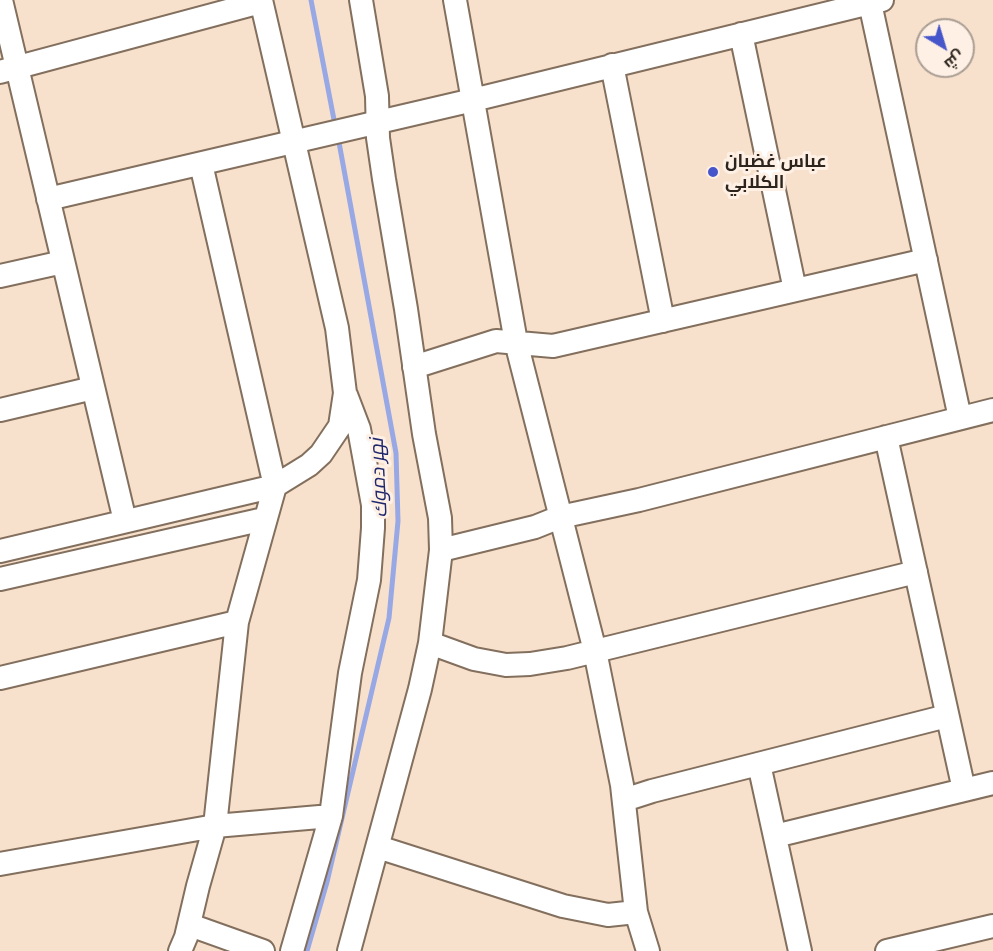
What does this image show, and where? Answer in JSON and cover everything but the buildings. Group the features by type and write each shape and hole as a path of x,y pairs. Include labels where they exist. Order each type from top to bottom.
{"street":[{"path":"1,0 9,70 48,199 125,521"},
{"path":"349,951 430,643 441,550 440,518 424,434 384,179 377,96 360,0"},
{"path":"455,0 516,342 595,651 624,800 636,912 648,951"},
{"path":"9,70 261,1 337,328 345,393 359,429 373,505 369,580 350,674 331,816 292,951"},
{"path":"48,199 473,100 741,34 803,9 876,1 926,260 960,418"},
{"path":"741,34 795,290"},
{"path":"612,65 663,321"},
{"path":"180,951 190,925 215,826 237,622 275,486 201,164"},
{"path":"414,367 496,341 552,346 926,260"},
{"path":"0,276 63,262"},
{"path":"0,410 93,388"},
{"path":"0,551 275,486 309,465 333,439 340,426 345,393"},
{"path":"441,550 536,527 560,517 639,500 993,410"},
{"path":"886,437 964,790"},
{"path":"0,579 264,519"},
{"path":"430,643 474,659 506,666 530,664 595,651 916,572"},
{"path":"0,678 237,622"},
{"path":"624,800 947,716"},
{"path":"759,764 800,951"},
{"path":"775,836 993,783"},
{"path":"0,864 215,826 331,816"},
{"path":"378,847 563,906 608,915 636,912"},
{"path":"190,925 264,951"},
{"path":"887,951 993,927"}],"waterway":[{"name":"نهر دموك","path":"311,0 335,125"},
{"name":"نهر دموك","path":"307,951 327,882 389,618 398,521 396,453 338,137"}],"place":[{"name":"عباس غضبان الكلابي","path":"713,172"}]}
